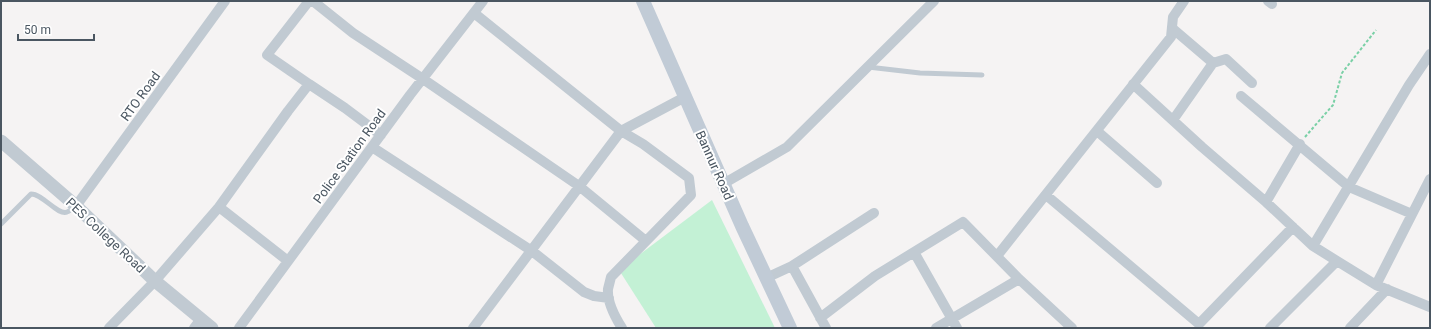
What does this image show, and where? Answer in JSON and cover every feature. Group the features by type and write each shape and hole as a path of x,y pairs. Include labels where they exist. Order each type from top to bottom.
{"main road":[{"name":"Bannur Road","path":"643,1 723,184 790,328"}],"street":[{"name":"RTO Road","path":"76,206 225,1"},
{"path":"309,1 267,55 345,108 381,135"},
{"path":"313,1 353,33 579,186 646,241"},
{"name":"Police Station Road","path":"239,328 372,147 482,1"},
{"path":"723,184 787,147 934,1"},
{"path":"997,256 1171,37 1174,17 1184,1"},
{"path":"474,13 620,131 643,144 689,178 691,195 611,277 608,289 609,298 615,318 622,328"},
{"path":"1172,28 1213,63"},
{"path":"1313,246 1409,85 1430,54"},
{"path":"1173,120 1213,63 1226,59 1252,83"},
{"path":"109,328 156,281 219,207 309,84"},
{"path":"1133,84 1293,226 1313,246 1376,285 1430,307"},
{"path":"1241,96 1300,144 1349,187 1412,214"},
{"path":"474,328 620,131 685,97"},
{"path":"1097,131 1157,183"},
{"name":"PES College Road","path":"1,141 76,206 156,281 198,324 212,328"},
{"path":"1266,202 1300,144"},
{"path":"372,147 532,251 584,292 594,296 609,298"},
{"path":"1376,285 1430,179"},
{"path":"1046,195 1199,324 1293,226"},
{"path":"219,207 288,261"},
{"path":"766,278 792,266 874,212"},
{"path":"820,318 876,276 963,222 1019,279 1072,328"},
{"path":"914,252 958,328"},
{"path":"1270,328 1337,262"},
{"path":"792,266 826,328"},
{"path":"936,328 1019,279"},
{"path":"1350,328 1387,290"}],"lane":[{"path":"867,67 920,73 982,75"},
{"path":"1,224 32,194 38,195 62,212 68,212 76,206"}],"path":[{"path":"1300,144 1333,105 1342,73 1376,30"}],"green space":[{"path":"712,200 775,328 656,328 619,270"}]}
